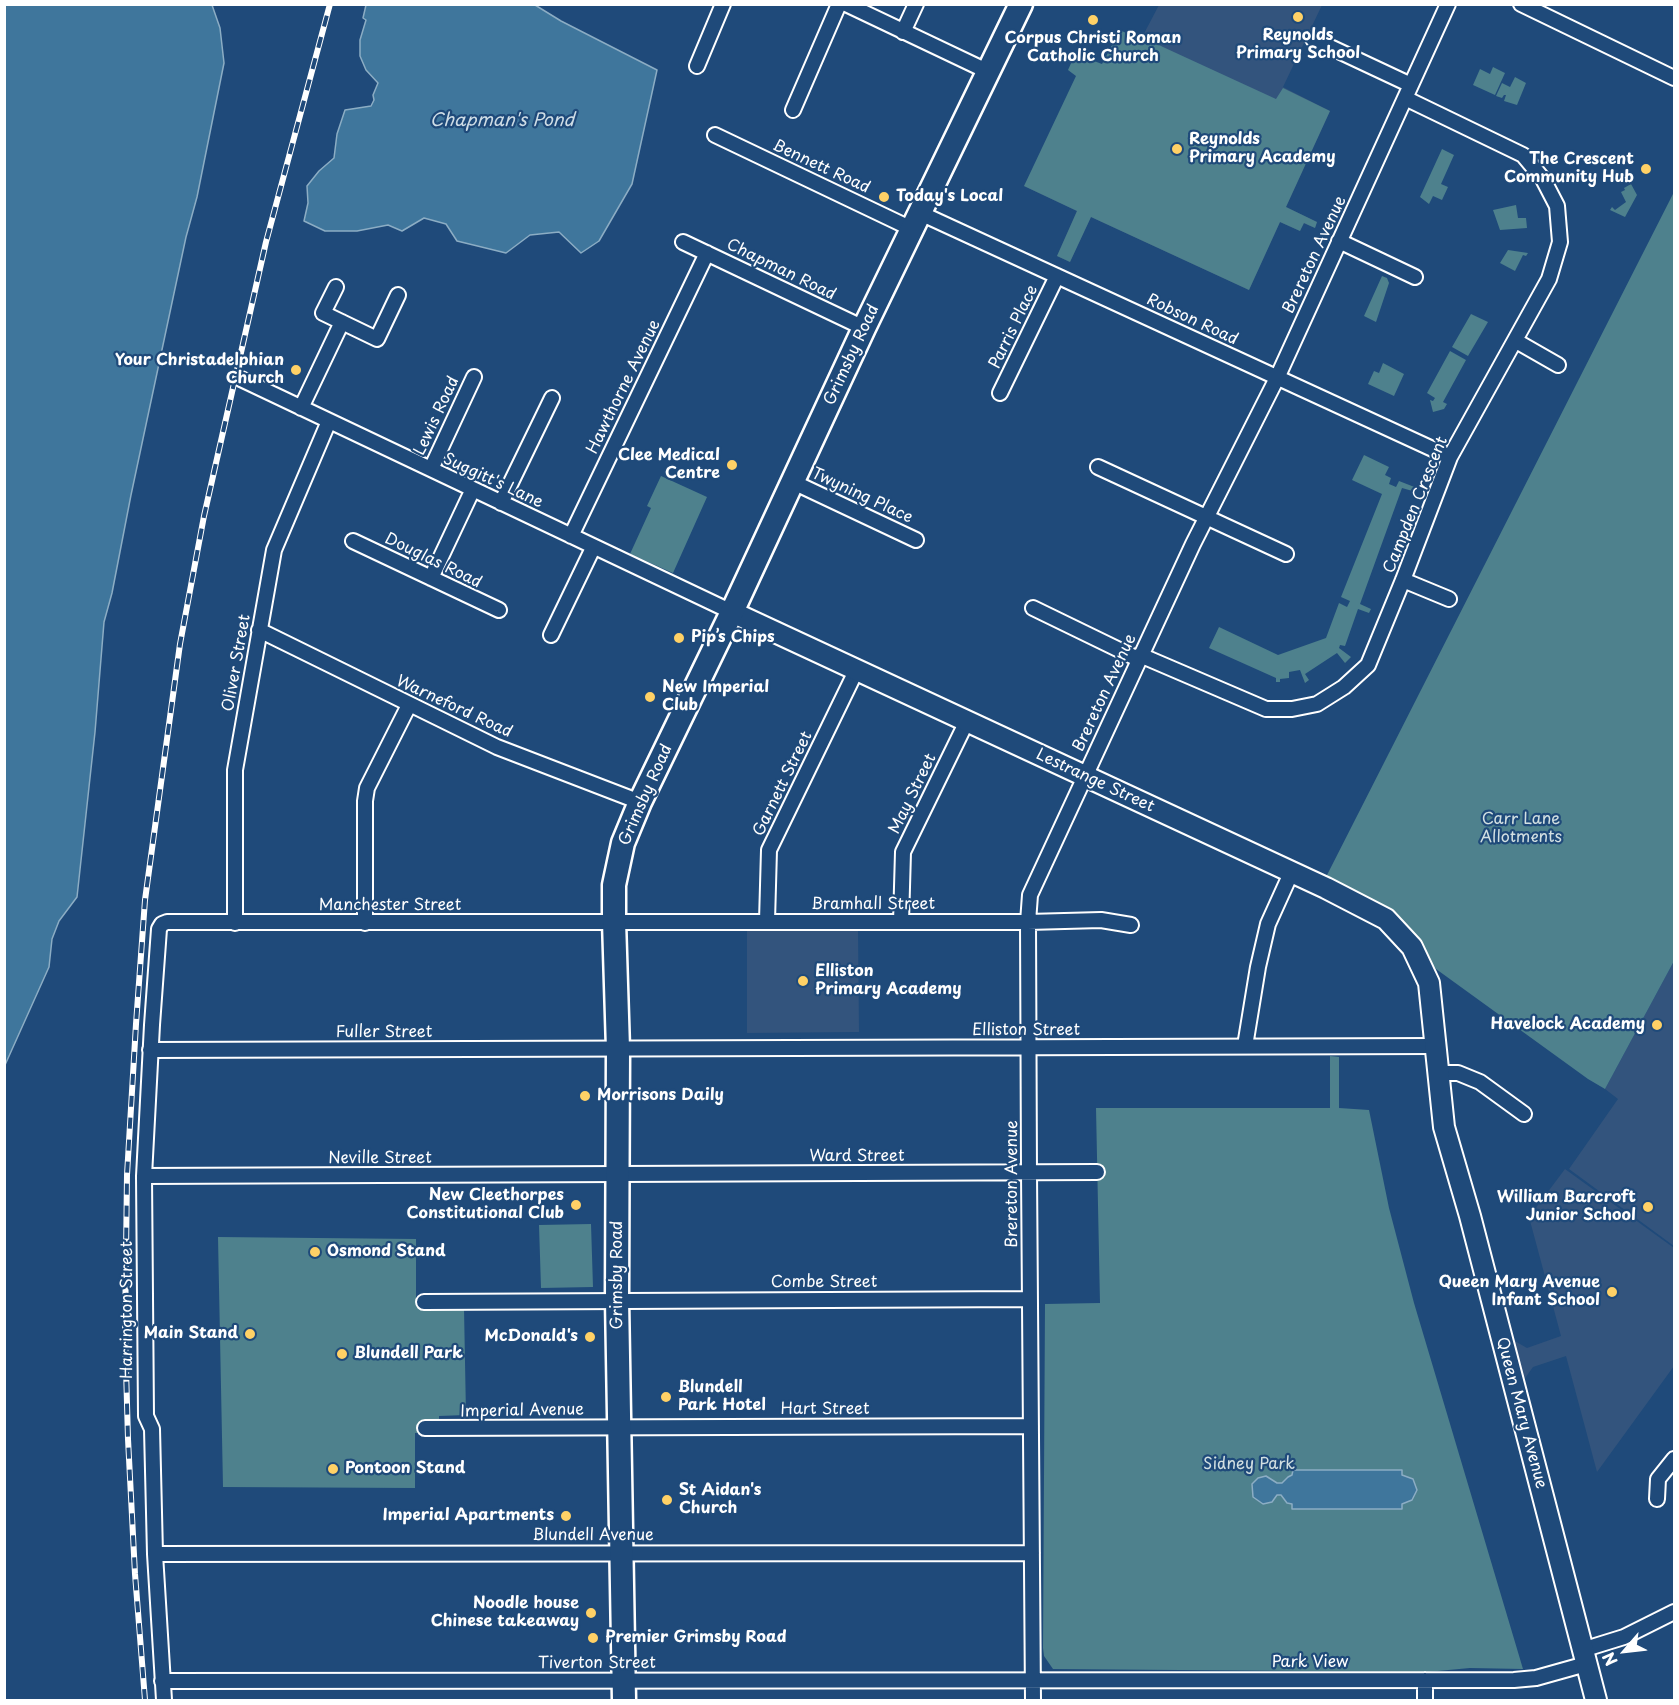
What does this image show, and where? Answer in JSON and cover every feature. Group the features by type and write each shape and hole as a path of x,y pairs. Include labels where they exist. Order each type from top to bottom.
{"main road":[{"name":"Grimsby Road","path":"623,1691 623,1553 617,1300 618,1049 614,921 615,885 623,843 639,802 732,612 864,328 1021,4"}],"street":[{"path":"697,66 723,4"},
{"path":"794,110 839,4"},
{"path":"846,4 989,72"},
{"path":"903,32 916,4"},
{"name":"Brereton Avenue","path":"1033,1701 1028,922 1030,895 1139,657 1277,378 1448,4"},
{"path":"1521,4 1674,78"},
{"path":"1313,39 1411,85"},
{"name":"Campden Crescent","path":"1034,608 1139,657 1266,709 1292,709 1317,704 1344,687 1368,664 1450,457 1549,279 1560,242 1557,206 1543,178 1523,155 1405,98"},
{"name":"Bennett Road","path":"715,135 916,221"},
{"name":"Robson Road","path":"916,221 1057,276 1450,457"},
{"path":"1339,241 1414,277"},
{"name":"Chapman Road","path":"683,242 864,328"},
{"name":"Hawthorne Avenue","path":"571,536 707,253"},
{"name":"Parris Place","path":"1000,393 1057,276"},
{"path":"336,287 323,313 377,339 398,295"},
{"path":"302,408 342,322"},
{"path":"1515,341 1558,365"},
{"name":"Lewis Road","path":"431,469 474,377"},
{"name":"Suggitt's Lane","path":"241,379 732,612"},
{"path":"501,503 552,398"},
{"name":"Oliver Street","path":"236,923 235,770 259,630 274,550 329,421"},
{"path":"1098,467 1286,554"},
{"name":"Twyning Place","path":"793,482 916,540"},
{"path":"431,578 473,489"},
{"name":"Douglas Road","path":"353,541 499,610"},
{"path":"551,635 593,548"},
{"path":"1403,580 1449,599"},
{"name":"Lestrange Street","path":"732,612 1084,777 1292,871 1386,920 1412,946 1429,983"},
{"name":"Warneford Road","path":"259,630 497,747 639,802"},
{"name":"Garnett Street","path":"767,921 769,850 856,669"},
{"path":"365,923 365,801 367,788 409,705"},
{"name":"May Street","path":"901,921 903,852 967,721"},
{"path":"1245,1046 1258,967 1268,924 1292,871"},
{"name":"Bramhall Street","path":"614,921 1028,922 1101,920 1131,925"},
{"name":"Manchester Street","path":"167,922 614,921"},
{"name":"Harrington Street","path":"164,1701 155,1554 152,1429 146,1416 144,1176 159,929 167,922"},
{"name":"Queen Mary Avenue","path":"1429,983 1444,1127 1470,1216 1596,1701"},
{"name":"Elliston Street","path":"618,1049 1435,1046"},
{"name":"Fuller Street","path":"150,1050 618,1049"},
{"path":"1437,1073 1458,1073 1480,1082 1524,1114"},
{"name":"Ward Street","path":"617,1174 1097,1172"},
{"name":"Neville Street","path":"144,1176 617,1174"},
{"name":"Combe Street","path":"424,1302 1030,1299"},
{"name":"Hart Street","path":"620,1427 1030,1426"},
{"name":"Imperial Avenue","path":"425,1428 620,1427"},
{"path":"1657,1499 1653,1476 1674,1459"},
{"name":"Blundell Avenue","path":"155,1554 1032,1553"},
{"name":"Park View","path":"1033,1679 1514,1680 1536,1678 1674,1612"},
{"name":"Tiverton Street","path":"162,1681 623,1691 1033,1679"},
{"path":"1425,1680 1425,1701"}],"shaded area":[{"name":"Reynolds Primary Academy","path":"1159,5 1322,5 1283,87 1330,111 1286,207 1317,222 1315,228 1303,223 1300,231 1280,222 1249,290 1091,217 1070,262 1057,256 1077,211 1024,186 1117,85"},
{"name":"Elliston Primary Academy","path":"858,929 859,1032 747,1033 747,930"},
{"path":"1674,961 1674,1246 1569,1169 1618,1099 1605,1089"},
{"name":"Queen Mary Avenue Infant School","path":"1565,1169 1674,1248 1674,1366 1597,1472 1566,1356 1533,1367 1523,1381 1513,1340 1527,1348 1561,1336 1529,1217"}],"green space":[{"name":"Reynolds Primary Academy","path":"1120,30 1128,34 1130,30 1276,99 1283,88 1330,111 1286,207 1317,222 1315,228 1304,223 1300,231 1280,222 1249,290 1091,217 1070,262 1057,256 1077,211 1024,186 1076,76 1068,70 1077,50 1081,52 1083,48 1097,54 1094,61 1102,64"},
{"path":"1493,67 1505,73 1495,95 1473,85 1480,69 1490,74"},
{"path":"1515,77 1526,83 1517,105 1504,101 1506,95 1502,98 1496,96 1502,83 1510,87"},
{"path":"1442,149 1454,155 1441,184 1448,187 1442,200 1433,196 1429,204 1420,197"},
{"path":"1631,184 1637,195 1625,217 1610,210 1612,207 1615,210 1626,202 1621,192"},
{"name":"Carr Lane Allotments","path":"1674,192 1674,961 1605,1089 1436,969 1419,946 1326,877"},
{"path":"1516,205 1518,218 1526,218 1527,228 1500,230 1493,210"},
{"path":"1508,250 1528,253 1526,256 1523,255 1515,271 1500,263"},
{"path":"1382,276 1387,278 1389,283 1376,322 1364,316"},
{"path":"1471,314 1488,322 1468,356 1452,347"},
{"path":"1450,351 1466,360 1443,402 1447,404 1444,409 1433,412 1430,400 1433,401 1435,398 1427,393"},
{"path":"1383,363 1404,374 1394,396 1368,384 1374,371 1379,373"},
{"path":"1364,455 1389,467 1385,475 1391,478 1389,484 1396,487 1399,481 1417,488 1416,492 1402,488 1360,604 1371,609 1369,613 1358,609 1345,646 1340,645 1339,648 1351,657 1345,663 1337,653 1305,674 1309,680 1305,683 1300,670 1289,672 1289,678 1276,682 1276,678 1209,648 1219,627 1278,655 1326,638 1339,603 1347,607 1350,601 1341,597 1382,494 1352,480"},
{"path":"661,476 707,497 673,573 630,554 651,508 647,506"},
{"name":"Sidney Park","path":"1330,1056 1339,1057 1339,1108 1369,1110 1389,1208 1414,1303 1523,1669 1470,1668 1427,1672 1053,1669 1044,1656 1043,1648 1045,1304 1100,1303 1096,1108 1330,1108"},
{"path":"591,1224 593,1287 541,1288 539,1225"},
{"name":"Blundell Park","path":"218,1237 416,1239 416,1304 464,1308 466,1415 439,1416 439,1434 415,1433 415,1488 223,1487"}],"water":[{"path":"5,4 212,5 220,28 224,63 104,622 77,897 59,921 52,939 49,967 5,1065"},
{"name":"Chapman's Pond","path":"366,5 535,5 561,21 657,70 632,184 599,241 581,253 559,232 530,235 506,253 457,241 446,224 424,218 402,231 388,225 357,231 325,231 304,221 308,203 307,186 334,158 337,134 345,110 371,106 374,100 373,95 378,83 366,70 360,56 360,40 366,20 363,18"},
{"path":"1293,1470 1402,1470 1402,1475 1413,1479 1417,1490 1412,1500 1402,1504 1402,1509 1292,1509 1292,1504 1287,1503 1281,1495 1277,1495 1272,1502 1263,1504 1253,1497 1252,1484 1258,1478 1266,1476 1277,1483 1282,1483 1292,1475"}],"railway":[{"path":"145,1700 135,1574 125,1333 127,1175 145,900 180,644 204,516 266,242 330,4"}],"place":[{"name":"Reynolds Primary School","path":"1298,17"},
{"name":"Corpus Christi Roman Catholic Church","path":"1093,20"},
{"name":"Reynolds Primary Academy","path":"1177,149"},
{"name":"The Crescent Community Hub","path":"1646,169"},
{"name":"Today's Local","path":"884,197"},
{"name":"Your Christadelphian Church","path":"296,370"},
{"name":"Clee Medical Centre","path":"732,465"},
{"name":"Pip’s Chips","path":"679,638"},
{"name":"New Imperial Club","path":"650,697"},
{"name":"Elliston Primary Academy","path":"803,981"},
{"name":"Havelock Academy","path":"1657,1025"},
{"name":"Morrisons Daily","path":"585,1096"},
{"name":"New Cleethorpes Constitutional Club","path":"576,1205"},
{"name":"William Barcroft Junior School","path":"1648,1207"},
{"name":"Osmond Stand","path":"315,1252"},
{"name":"Queen Mary Avenue Infant School","path":"1612,1292"},
{"name":"Main Stand","path":"250,1334"},
{"name":"McDonald's","path":"590,1337"},
{"name":"Blundell Park","path":"342,1354"},
{"name":"Blundell Park Hotel","path":"666,1397"},
{"name":"Pontoon Stand","path":"333,1469"},
{"name":"St Aidan's Church","path":"667,1500"},
{"name":"Imperial Apartments","path":"566,1516"},
{"name":"Noodle house Chinese takeaway","path":"591,1613"},
{"name":"Premier Grimsby Road","path":"593,1638"}]}
